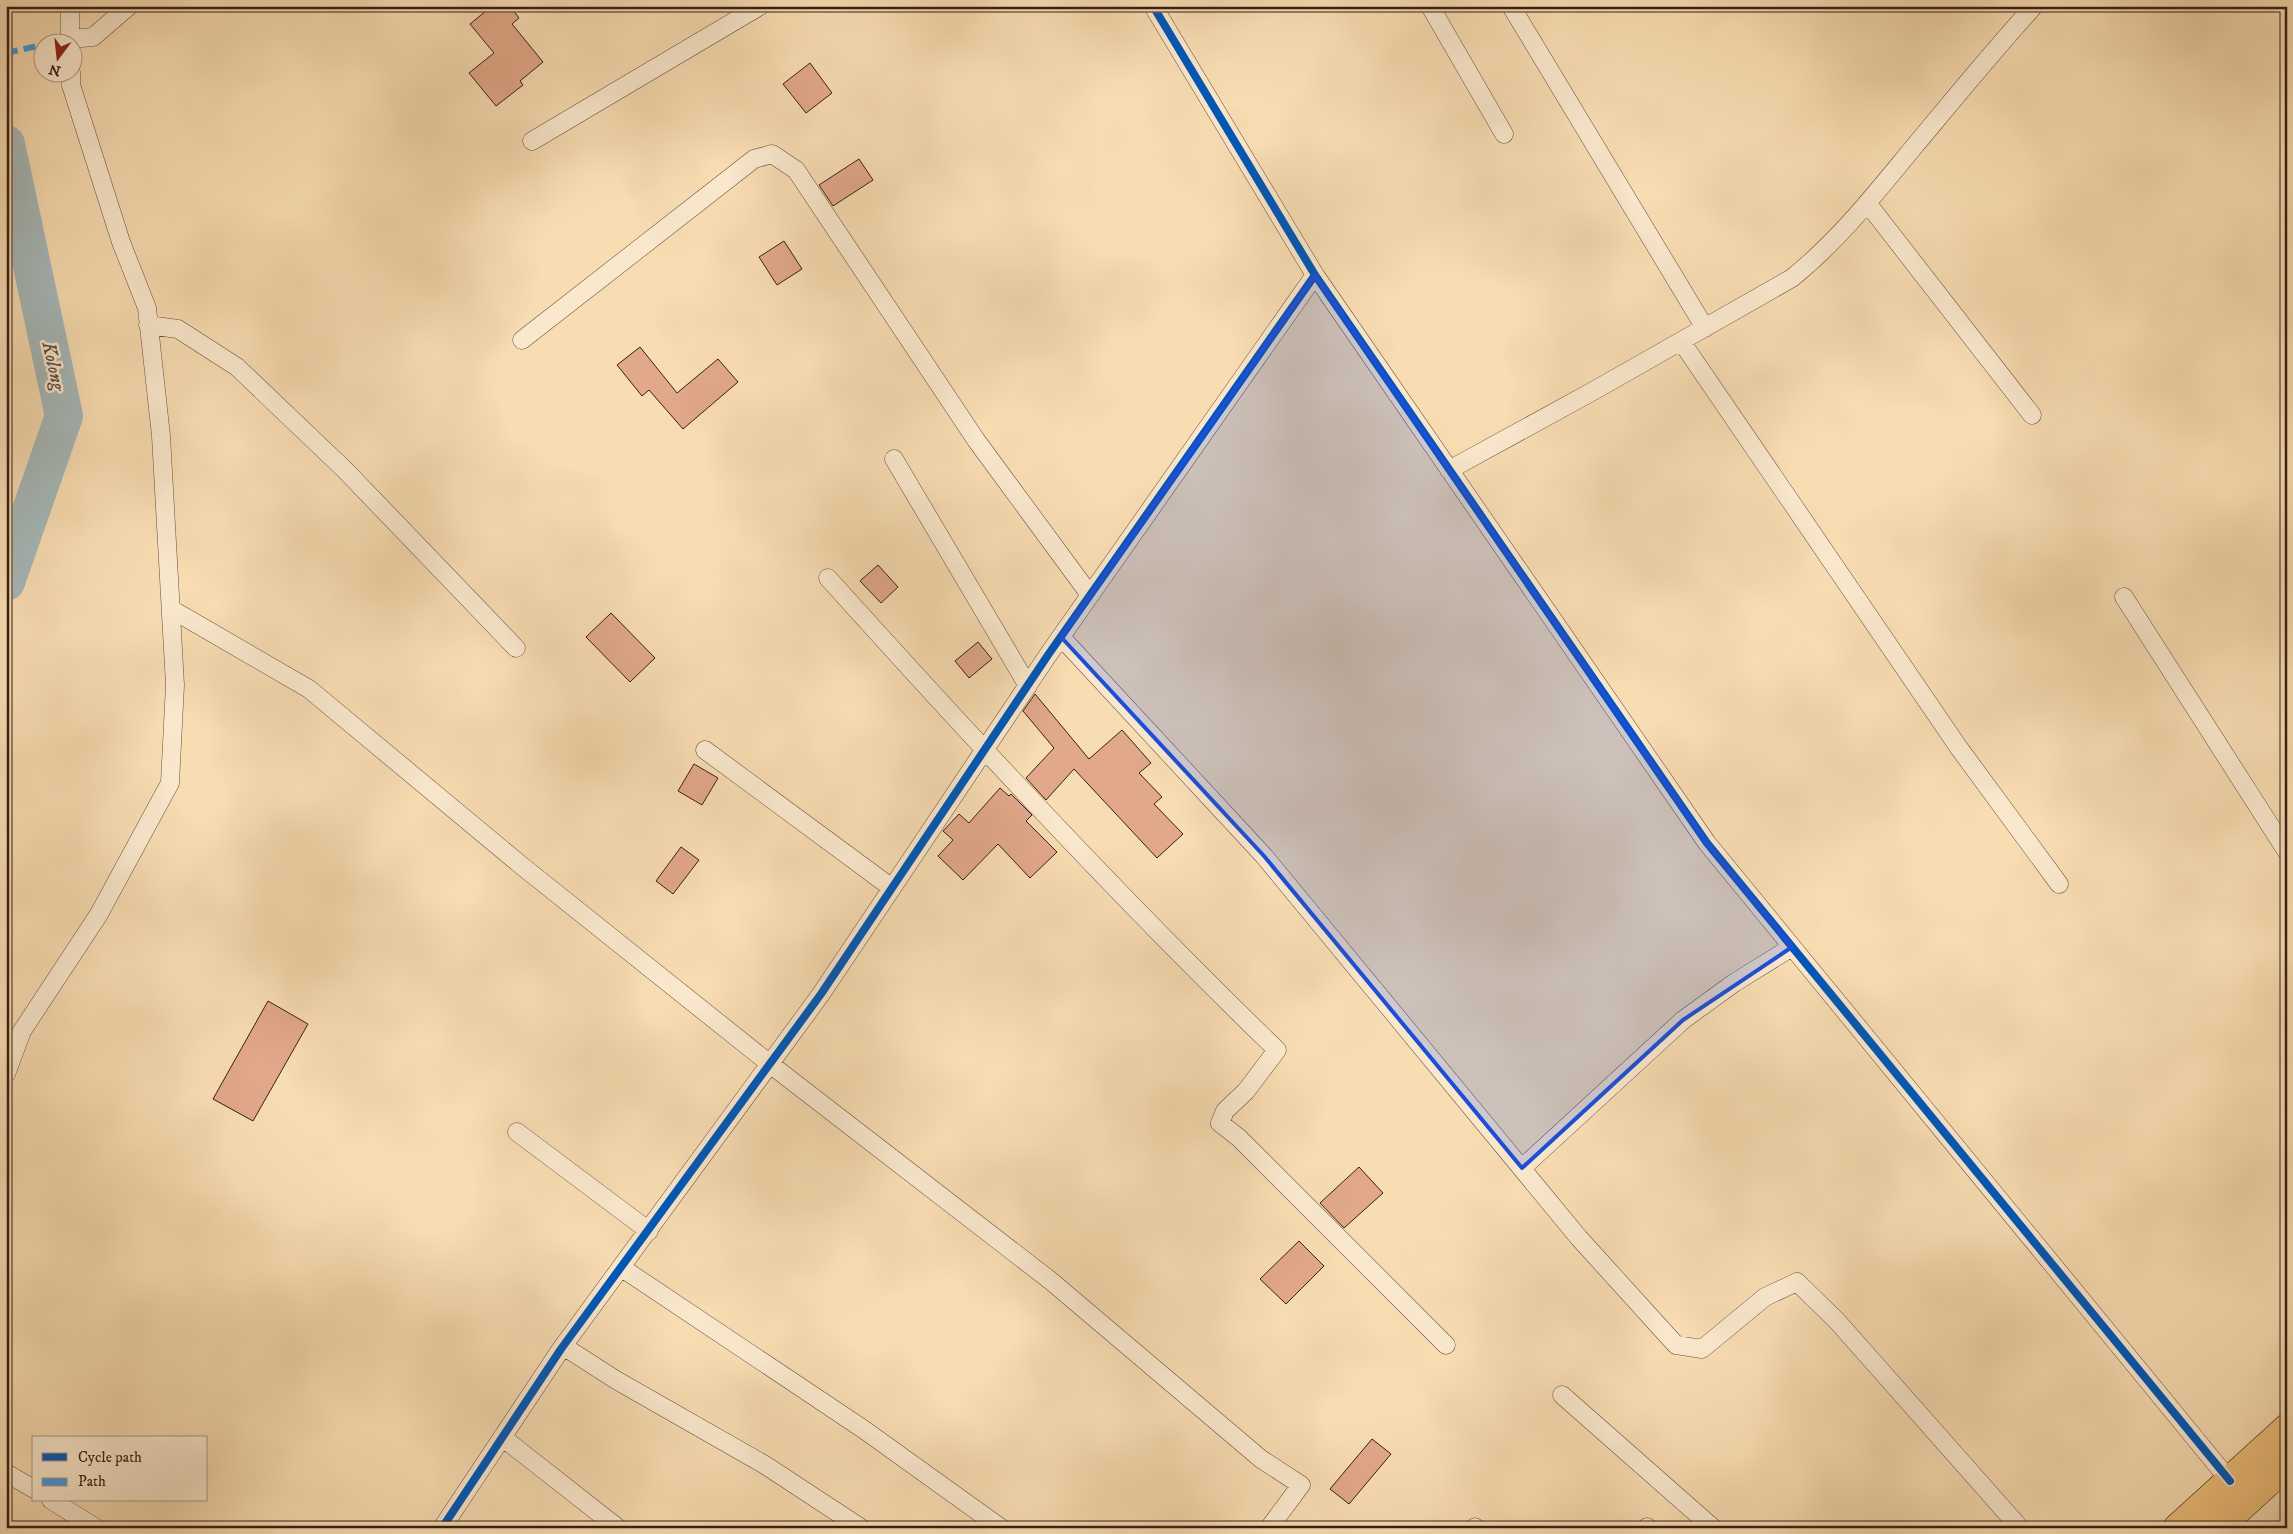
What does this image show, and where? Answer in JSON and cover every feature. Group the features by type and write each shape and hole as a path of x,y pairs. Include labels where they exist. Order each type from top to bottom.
{"main road":[{"path":"2177,1528 2287,1428"},
{"path":"2229,1524 2287,1465"}],"street":[{"path":"70,6 70,32"},
{"path":"82,39 93,37 129,6"},
{"path":"532,141 760,6"},
{"path":"1153,6 1315,275 1707,843 1792,947 2222,1488 2229,1524"},
{"path":"1430,6 1504,134"},
{"path":"1511,6 1705,328"},
{"path":"1449,470 1681,342 1792,278 1817,258 1868,204 2030,8"},
{"path":"6,1074 22,1031 99,914 170,783 175,685 161,436 147,308 121,242 71,82"},
{"path":"522,340 754,159 772,154 796,170 976,440 1090,594"},
{"path":"1868,204 2032,415"},
{"path":"442,1528 563,1346 821,994 1090,594 1315,275"},
{"path":"148,325 178,329 238,367 345,470 516,648"},
{"path":"1681,342 1959,748 2059,884"},
{"path":"894,459 1028,686"},
{"path":"828,578 984,751 1225,1000 1277,1050 1246,1091 1225,1111 1220,1123 1246,1145 1446,1345"},
{"path":"2124,597 2287,852"},
{"path":"171,609 309,689 522,866 770,1064 1051,1281 1261,1459 1301,1485 1269,1528"},
{"path":"1061,637 1264,856 1579,1238 1676,1345 1702,1349 1765,1297 1797,1282 1836,1320 2020,1528"},
{"path":"705,750 892,888"},
{"path":"1522,1168 1683,1020 1734,983 1792,947"},
{"path":"516,1132 649,1231"},
{"path":"622,1268 863,1429 1001,1528"},
{"path":"563,1346 616,1380 765,1465 861,1528"},
{"path":"1562,1395 1713,1528"},
{"path":"502,1437 618,1528"},
{"path":"6,1472 32,1488"},
{"path":"54,1502 96,1528"}],"highlighted area":[{"path":"1315,275 1707,843 1792,947 1683,1020 1522,1168 1264,856 1061,637"}],"building":[{"path":"492,6 510,6 519,18 512,24 543,62 520,81 523,85 496,106 469,73 494,53 470,24"},
{"path":"810,63 832,93 806,113 783,84"},
{"path":"859,159 873,180 833,206 819,185"},
{"path":"784,241 802,269 777,285 759,257"},
{"path":"640,347 677,393 718,359 738,382 683,429 649,390 642,396 617,365"},
{"path":"878,565 898,587 881,603 860,581"},
{"path":"611,613 655,658 630,682 586,637"},
{"path":"978,642 992,659 969,678 955,661"},
{"path":"1035,694 1089,759 1122,730 1151,763 1139,773 1162,797 1154,804 1183,834 1157,858 1074,769 1046,800 1026,778 1054,748 1023,711"},
{"path":"694,764 718,778 702,805 678,791"},
{"path":"1000,788 1009,796 1011,794 1032,815 1026,821 1057,852 1030,878 998,844 963,880 938,856 953,840 943,831 959,814 969,823"},
{"path":"681,847 699,860 673,894 656,881"},
{"path":"268,1001 308,1024 253,1121 213,1099"},
{"path":"1359,1167 1383,1193 1344,1228 1320,1203"},
{"path":"1299,1241 1324,1266 1286,1304 1260,1279"},
{"path":"1372,1439 1391,1454 1349,1504 1330,1489"}],"waterway":[{"name":"Kolong","path":"6,144 64,416 6,582"}],"marked path":[{"path":"6,53 32,47"}],"cycle path":[{"path":"1153,6 1315,275 1707,843 2230,1481"},
{"path":"442,1528 561,1349 821,994 1048,655 1315,275"}]}
